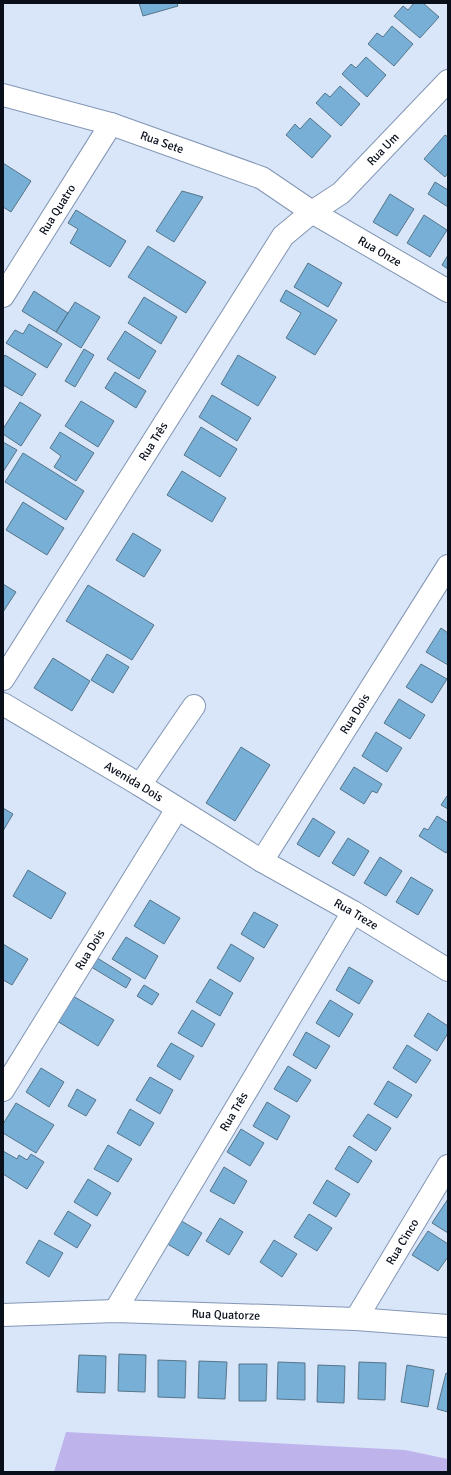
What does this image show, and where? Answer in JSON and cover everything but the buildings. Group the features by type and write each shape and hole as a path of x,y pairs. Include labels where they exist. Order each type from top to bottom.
{"street":[{"name":"Rua Um","path":"312,212 341,194 448,81"},
{"name":"Rua Sete","path":"3,95 111,124 262,178 312,212"},
{"name":"Rua Quatro","path":"3,296 111,124"},
{"name":"Rua Onze","path":"312,212 448,291"},
{"name":"Rua Três","path":"3,679 283,236 312,212"},
{"name":"Rua Dois","path":"262,861 448,566"},
{"name":"Avenida Dois","path":"3,704 140,785 262,861"},
{"path":"140,785 194,706"},
{"name":"Rua Dois","path":"3,1090 177,809"},
{"name":"Rua Treze","path":"262,861 445,961"},
{"name":"Rua Três","path":"115,1311 353,912"},
{"name":"Rua Cinco","path":"356,1319 448,1166"},
{"name":"Rua Quatorze","path":"3,1314 115,1311 356,1319 448,1326"}],"shaded area":[{"path":"66,1432 405,1450 448,1459 448,1472 54,1472"}]}
